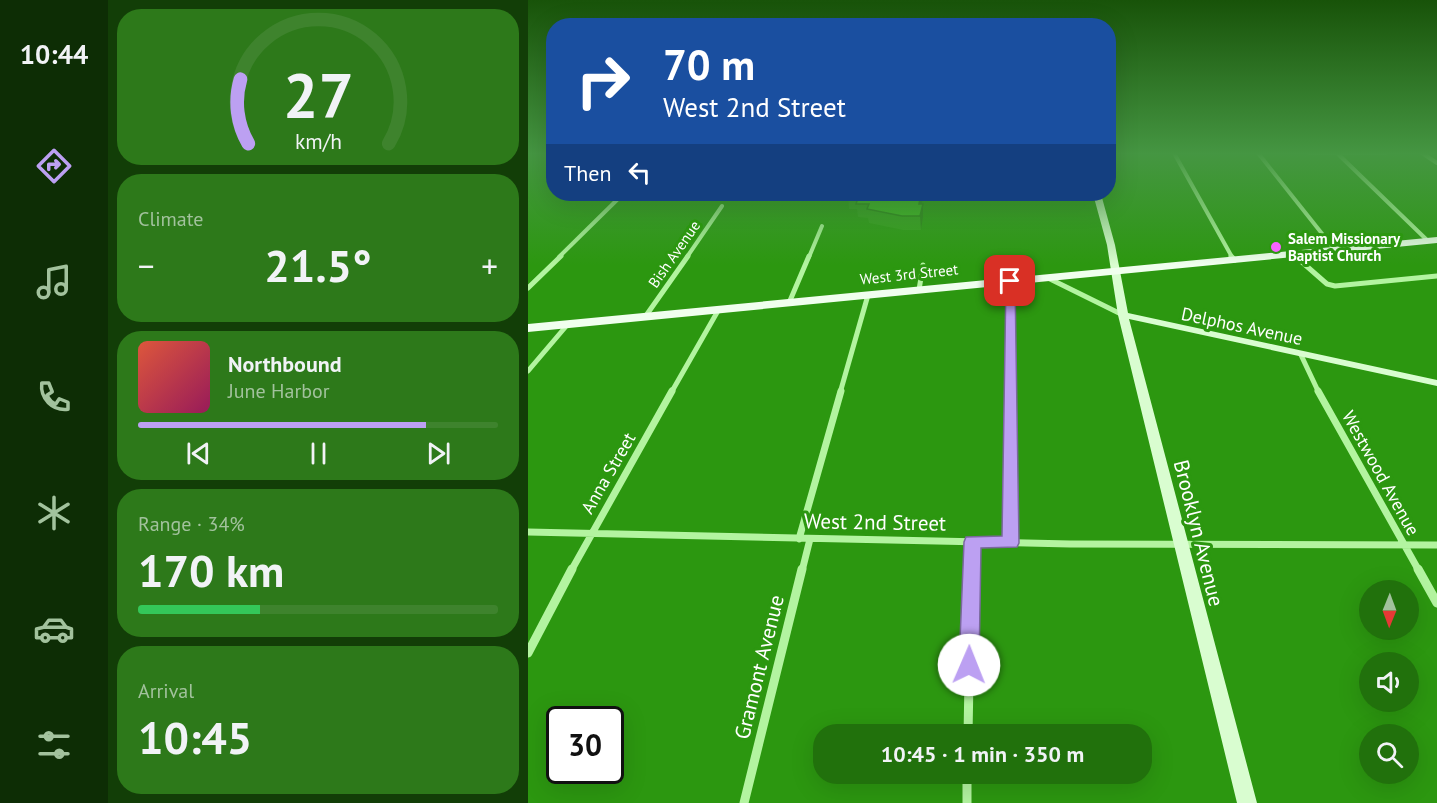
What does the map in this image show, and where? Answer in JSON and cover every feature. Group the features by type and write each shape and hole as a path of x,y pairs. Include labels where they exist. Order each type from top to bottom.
{"main road":[{"name":"West 3rd Street","path":"528,328 1433,241"}],"street":[{"path":"1194,190 1228,252 1235,260"},
{"path":"1288,190 1335,250"},
{"path":"1378,190 1433,241"},
{"path":"528,288 616,201"},
{"name":"Brooklyn Avenue","path":"1099,201 1123,315 1179,544 1248,803"},
{"name":"Bish Avenue","path":"645,316 722,206"},
{"path":"789,303 822,226"},
{"path":"1293,254 1327,284 1335,286 1437,276"},
{"path":"919,290 923,265"},
{"name":"Delphos Avenue","path":"1048,278 1123,315 1301,356 1437,383"},
{"path":"1010,281 1011,543"},
{"path":"799,539 868,295"},
{"name":"Anna Street","path":"528,653 591,533 719,309"},
{"path":"528,371 568,324"},
{"name":"Westwood Avenue","path":"1301,356 1314,384 1437,603"},
{"name":"West 2nd Street","path":"528,532 1011,543 1437,545"},
{"name":"Gramont Avenue","path":"744,803 810,539"},
{"path":"968,724 972,542"},
{"path":"967,784 967,803"}],"building":[{"path":"857,201 920,201 919,204 923,204 920,216 902,216 867,209 869,204 856,204"}],"place":[{"name":"Salem Missionary Baptist Church","path":"1276,247"}],"route":[{"path":"969,665 972,542 1011,543 1010,281"}]}
